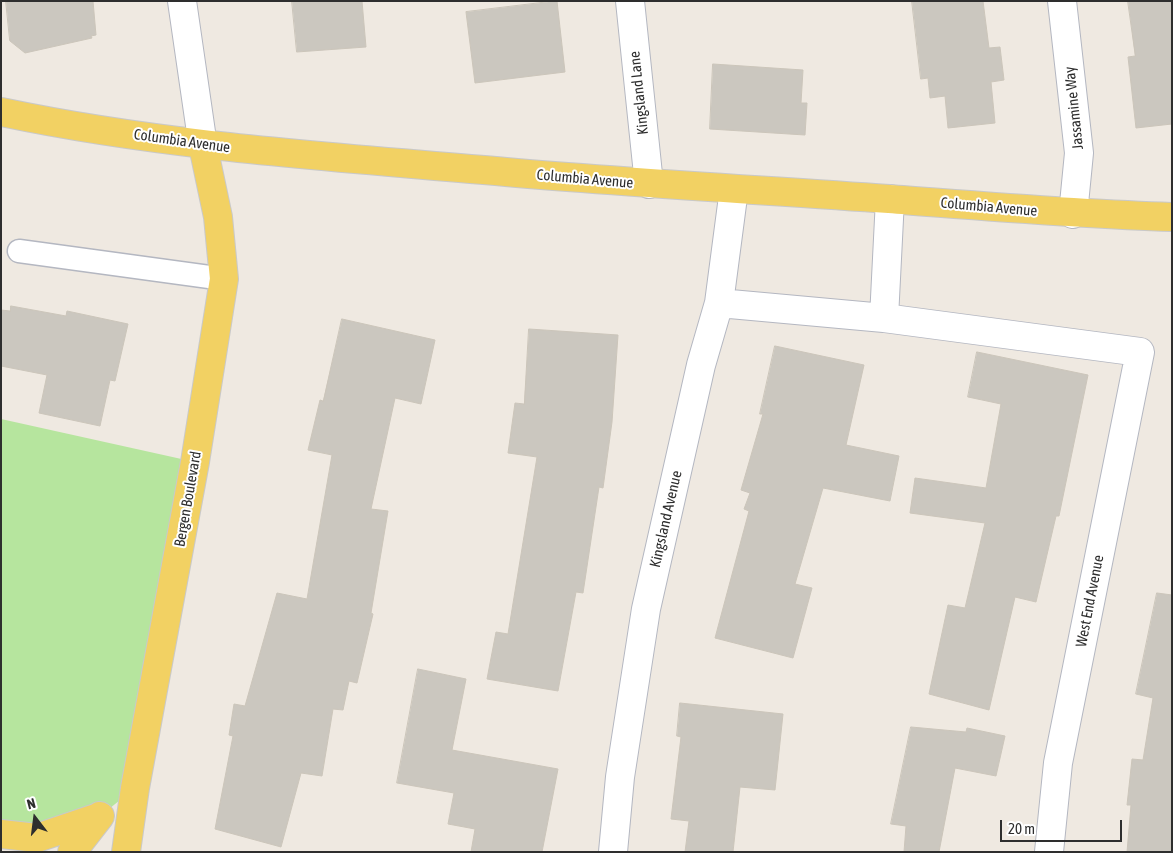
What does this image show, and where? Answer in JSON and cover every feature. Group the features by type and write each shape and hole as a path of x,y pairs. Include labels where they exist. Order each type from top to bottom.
{"main road":[{"name":"Columbia Avenue","path":"1,112 48,122 203,146 649,184 890,199 1073,214 1172,217"},
{"name":"Bergen Boulevard","path":"126,852 135,788 196,462 224,279 218,217 203,146"},
{"path":"72,852 99,817 135,788"},
{"path":"1,834 37,838 99,817"}],"street":[{"path":"182,1 203,146"},
{"name":"Kingsland Lane","path":"630,1 649,184"},
{"name":"Jassamine Way","path":"1062,1 1079,153 1073,214"},
{"name":"Kingsland Avenue","path":"613,852 620,777 646,609 701,365 719,303 734,189"},
{"path":"719,303 884,318 890,199"},
{"name":"West End Avenue","path":"884,318 1140,352 1058,763 1049,852"}],"lane":[{"path":"20,251 224,279"}],"green space":[{"path":"1,419 195,462 135,788 99,817 1,834"}],"building":[{"path":"6,1 93,1 96,35 91,36 92,38 25,53 10,41"},
{"path":"292,1 362,1 366,47 297,52"},
{"path":"557,1 565,72 475,83 466,12"},
{"path":"912,1 983,1 989,48 1000,47 1004,80 991,82 995,123 948,128 945,96 930,98 928,78 921,79"},
{"path":"1128,1 1172,1 1172,124 1136,128 1128,57 1135,56"},
{"path":"713,64 803,70 801,103 807,103 805,135 710,129"},
{"path":"11,306 66,316 67,311 128,324 115,381 110,380 100,426 39,413 47,375 1,366 1,310 10,311"},
{"path":"342,319 435,340 421,404 395,398 371,509 388,511 371,613 373,614 357,683 349,681 343,710 333,709 322,776 301,773 281,847 215,829 233,736 229,735 234,704 245,706 277,593 307,599 332,455 308,450 320,400 323,401"},
{"path":"529,329 618,335 612,422 603,488 599,487 583,593 576,592 558,691 487,679 496,632 508,634 537,457 508,453 515,403 524,404"},
{"path":"775,346 864,365 846,445 899,456 890,501 823,488 795,584 812,588 793,658 715,638 749,511 744,509 750,493 741,490 763,414 760,414"},
{"path":"977,352 1088,375 1059,516 1056,516 1036,602 1015,597 989,710 929,694 948,605 965,608 985,523 910,513 915,478 986,488 1001,404 968,397"},
{"path":"1157,593 1172,595 1172,852 1127,852 1131,805 1127,805 1132,759 1143,760 1153,698 1136,694"},
{"path":"418,669 466,679 452,750 558,769 542,852 471,852 475,829 448,824 454,793 397,783"},
{"path":"680,703 783,714 775,790 740,787 733,852 685,852 689,821 671,819 681,737 677,736"},
{"path":"911,727 966,732 967,728 1005,736 996,776 955,768 939,852 904,852 906,826 891,824"}]}
